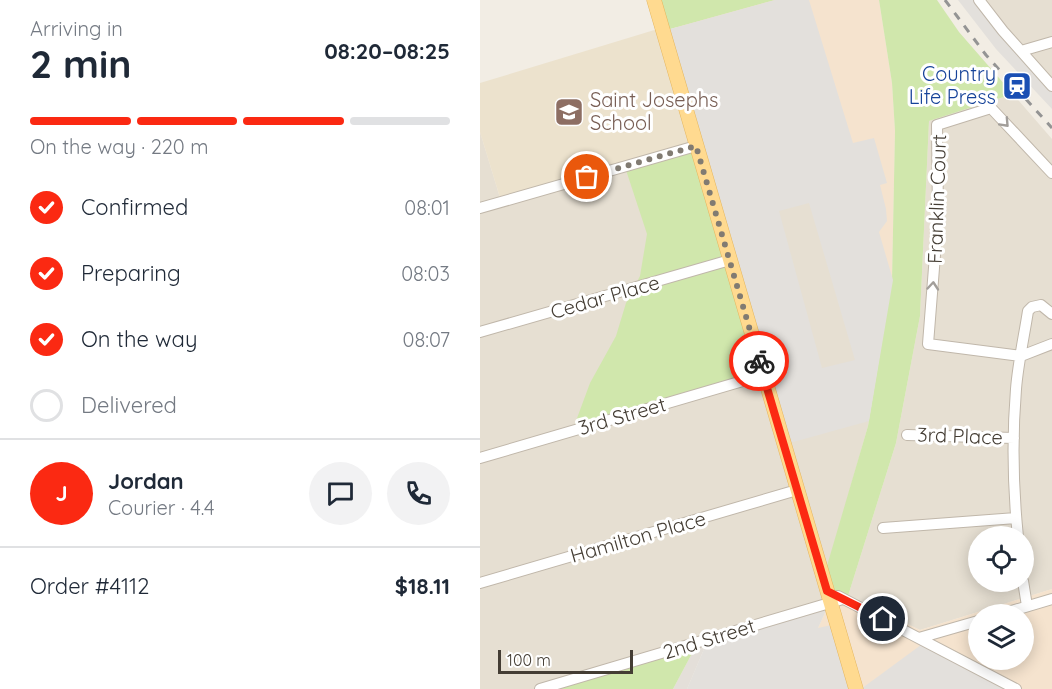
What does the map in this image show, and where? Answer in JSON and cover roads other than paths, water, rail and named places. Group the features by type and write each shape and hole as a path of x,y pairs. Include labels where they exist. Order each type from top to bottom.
{"main road":[{"path":"654,0 797,490 833,597 856,689"}],"street":[{"path":"979,0 1052,86"},
{"path":"1021,51 1052,42"},
{"name":"Franklin Court","path":"1021,356 928,344 938,217 937,125 991,108 1052,173"},
{"path":"480,208 696,146"},
{"name":"Cedar Place","path":"480,332 730,260"},
{"path":"1017,526 1013,472 1016,389 1028,311 1032,307 1041,305 1052,314"},
{"path":"1021,356 1052,344"},
{"name":"3rd Street","path":"480,458 763,375"},
{"name":"3rd Place","path":"907,435 1014,438"},
{"name":"Hamilton Place","path":"480,583 797,490"},
{"path":"883,528 1016,518"},
{"path":"833,597 919,638 1014,688"},
{"name":"2nd Street","path":"540,689 833,597"},
{"path":"1034,604 1052,599"},
{"path":"919,638 968,624"}],"railway":[{"path":"945,0 986,55 1052,128"}],"place":[{"name":"Country Life Press","path":"1017,86"},
{"name":"Saint Josephs School","path":"569,112"}]}
